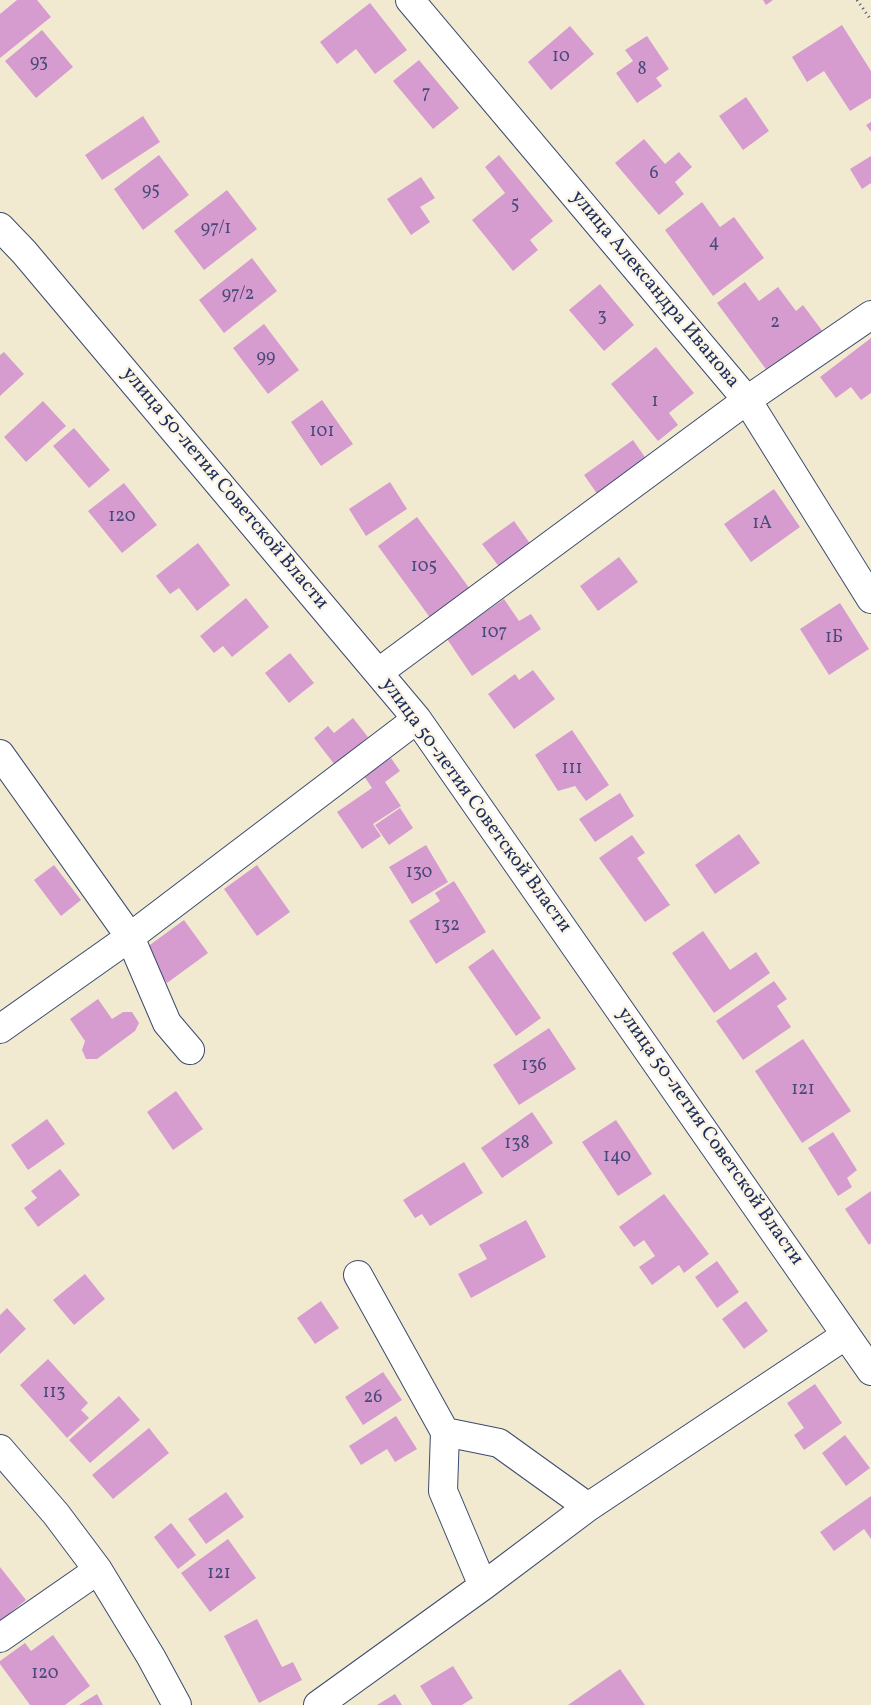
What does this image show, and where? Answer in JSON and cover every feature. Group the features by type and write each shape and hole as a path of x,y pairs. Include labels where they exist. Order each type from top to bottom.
{"street":[{"name":"улица Александра Иванова","path":"410,0 747,400 871,599"},
{"name":"улица 50-летия Советской Власти","path":"0,227 37,268 379,672 417,720 846,1335 868,1361"},
{"path":"379,672 747,400 871,315"},
{"path":"0,1029 130,937 417,720"},
{"path":"0,754 130,937 167,1023 190,1050"},
{"path":"358,1276 445,1432 443,1490 483,1586"},
{"path":"318,1705 483,1586 588,1506 846,1335"},
{"path":"445,1432 499,1443 588,1506"},
{"path":"0,1449 56,1514 98,1570 151,1657 177,1705"},
{"path":"0,1638 98,1570"}],"path":[{"path":"857,0 871,20"}],"building":[{"path":"17,0 37,0 51,17 0,58 0,14"},
{"path":"763,0 773,0 766,5"},
{"path":"370,3 407,50 375,74 356,49 337,64 320,42"},
{"path":"842,25 871,71 871,98 850,111 824,71 807,82 792,57"},
{"path":"570,26 594,54 551,90 528,62"},
{"path":"42,30 73,67 36,98 5,61"},
{"path":"647,36 669,69 656,78 662,86 637,103 616,73 633,61 625,50"},
{"path":"419,60 459,108 433,129 393,81"},
{"path":"746,97 769,131 743,150 719,116"},
{"path":"143,116 160,142 102,180 85,155"},
{"path":"871,122 871,132 866,125"},
{"path":"644,139 665,164 679,152 692,167 675,182 684,194 659,215 615,163"},
{"path":"159,155 189,195 143,230 114,189"},
{"path":"499,155 553,221 530,240 538,250 513,271 472,220 505,193 485,167"},
{"path":"871,156 871,183 862,189 850,169"},
{"path":"421,177 435,198 420,207 430,222 411,235 387,199"},
{"path":"227,190 257,229 204,270 174,231"},
{"path":"702,202 720,227 734,217 764,258 713,296 665,230"},
{"path":"252,258 277,291 224,333 199,300"},
{"path":"745,282 759,301 778,287 796,311 803,305 826,336 771,376 717,303"},
{"path":"600,284 634,325 604,351 569,310"},
{"path":"264,324 299,370 268,394 233,348"},
{"path":"871,338 871,393 861,400 851,387 836,398 820,377"},
{"path":"656,347 694,393 669,413 678,425 658,441 611,384"},
{"path":"4,352 24,374 0,396 0,355"},
{"path":"322,400 353,444 321,466 291,422"},
{"path":"43,401 66,426 26,462 4,437"},
{"path":"74,428 110,470 89,488 53,446"},
{"path":"633,440 649,463 600,498 584,475"},
{"path":"390,482 407,509 366,536 349,509"},
{"path":"124,483 157,525 122,553 88,511"},
{"path":"774,489 800,527 751,562 724,524"},
{"path":"417,517 470,589 431,619 378,546"},
{"path":"514,521 531,545 500,568 482,544"},
{"path":"198,543 230,585 197,611 179,588 170,594 156,576"},
{"path":"619,557 638,582 598,611 580,586"},
{"path":"246,598 269,627 232,657 223,646 214,653 200,636"},
{"path":"504,599 519,621 531,614 541,629 472,676 447,639"},
{"path":"840,603 869,649 829,675 800,629"},
{"path":"290,653 314,683 289,703 265,673"},
{"path":"533,670 555,699 514,729 488,694 515,674 519,680"},
{"path":"353,718 368,737 335,765 314,738 328,726 334,733"},
{"path":"572,730 609,785 586,801 575,786 558,791 535,755"},
{"path":"391,758 400,771 385,782 401,806 373,824 381,836 362,849 337,812 372,788 364,776"},
{"path":"620,793 634,816 595,842 579,819"},
{"path":"400,808 413,828 389,845 375,825"},
{"path":"739,834 760,863 715,894 695,865"},
{"path":"632,835 645,853 637,858 670,905 645,922 599,858"},
{"path":"426,845 448,882 412,904 389,867"},
{"path":"54,865 81,900 61,916 34,880"},
{"path":"257,865 290,912 257,936 224,889"},
{"path":"454,881 486,932 436,964 409,921 440,901 435,893"},
{"path":"184,920 208,953 167,983 143,950"},
{"path":"703,931 730,970 756,952 770,973 714,1013 672,953"},
{"path":"493,949 541,1018 516,1036 468,967"},
{"path":"774,981 787,999 777,1006 791,1027 743,1060 716,1021"},
{"path":"98,999 112,1019 123,1012 132,1012 139,1023 135,1031 97,1059 86,1059 82,1050 85,1041 70,1019"},
{"path":"549,1028 576,1069 519,1105 493,1065"},
{"path":"803,1039 851,1111 802,1143 755,1071"},
{"path":"176,1091 203,1129 173,1150 147,1112"},
{"path":"532,1112 553,1143 502,1178 481,1148"},
{"path":"47,1119 65,1144 28,1170 11,1145"},
{"path":"616,1120 652,1174 618,1196 582,1142"},
{"path":"833,1132 857,1170 847,1178 852,1187 838,1196 808,1148"},
{"path":"464,1162 483,1193 430,1226 422,1214 415,1218 403,1200"},
{"path":"60,1169 80,1195 38,1227 24,1208 37,1198 31,1191"},
{"path":"871,1191 871,1243 869,1245 845,1209"},
{"path":"664,1194 709,1254 684,1273 679,1265 652,1285 639,1267 655,1256 644,1240 634,1247 619,1227"},
{"path":"526,1220 546,1257 471,1298 458,1274 487,1259 479,1245"},
{"path":"717,1261 739,1292 717,1308 695,1277"},
{"path":"85,1274 105,1299 74,1325 53,1300"},
{"path":"321,1301 339,1328 315,1344 297,1318"},
{"path":"746,1301 768,1331 744,1349 722,1319"},
{"path":"7,1308 26,1329 0,1354 0,1315"},
{"path":"48,1359 88,1403 81,1410 89,1418 67,1438 20,1385"},
{"path":"383,1372 402,1400 363,1425 345,1397"},
{"path":"815,1384 842,1423 804,1450 794,1435 804,1428 787,1403"},
{"path":"119,1396 140,1420 90,1463 69,1440"},
{"path":"396,1416 417,1449 395,1462 387,1449 361,1465 349,1446"},
{"path":"149,1428 169,1453 113,1499 92,1475"},
{"path":"845,1435 870,1468 846,1486 822,1453"},
{"path":"226,1492 244,1517 206,1544 188,1519"},
{"path":"871,1496 871,1539 864,1529 834,1551 820,1532"},
{"path":"171,1523 196,1555 178,1569 154,1537"},
{"path":"228,1539 256,1578 210,1612 181,1573"},
{"path":"0,1567 26,1600 0,1621"},
{"path":"257,1619 282,1667 293,1662 302,1680 259,1703 224,1636"},
{"path":"53,1635 90,1686 65,1705 30,1705 0,1664 0,1661 25,1643 31,1651"},
{"path":"453,1666 473,1698 462,1705 432,1705 420,1686"},
{"path":"620,1669 645,1705 568,1705"},
{"path":"97,1694 103,1705 79,1705"},
{"path":"395,1694 402,1705 377,1705"}]}
